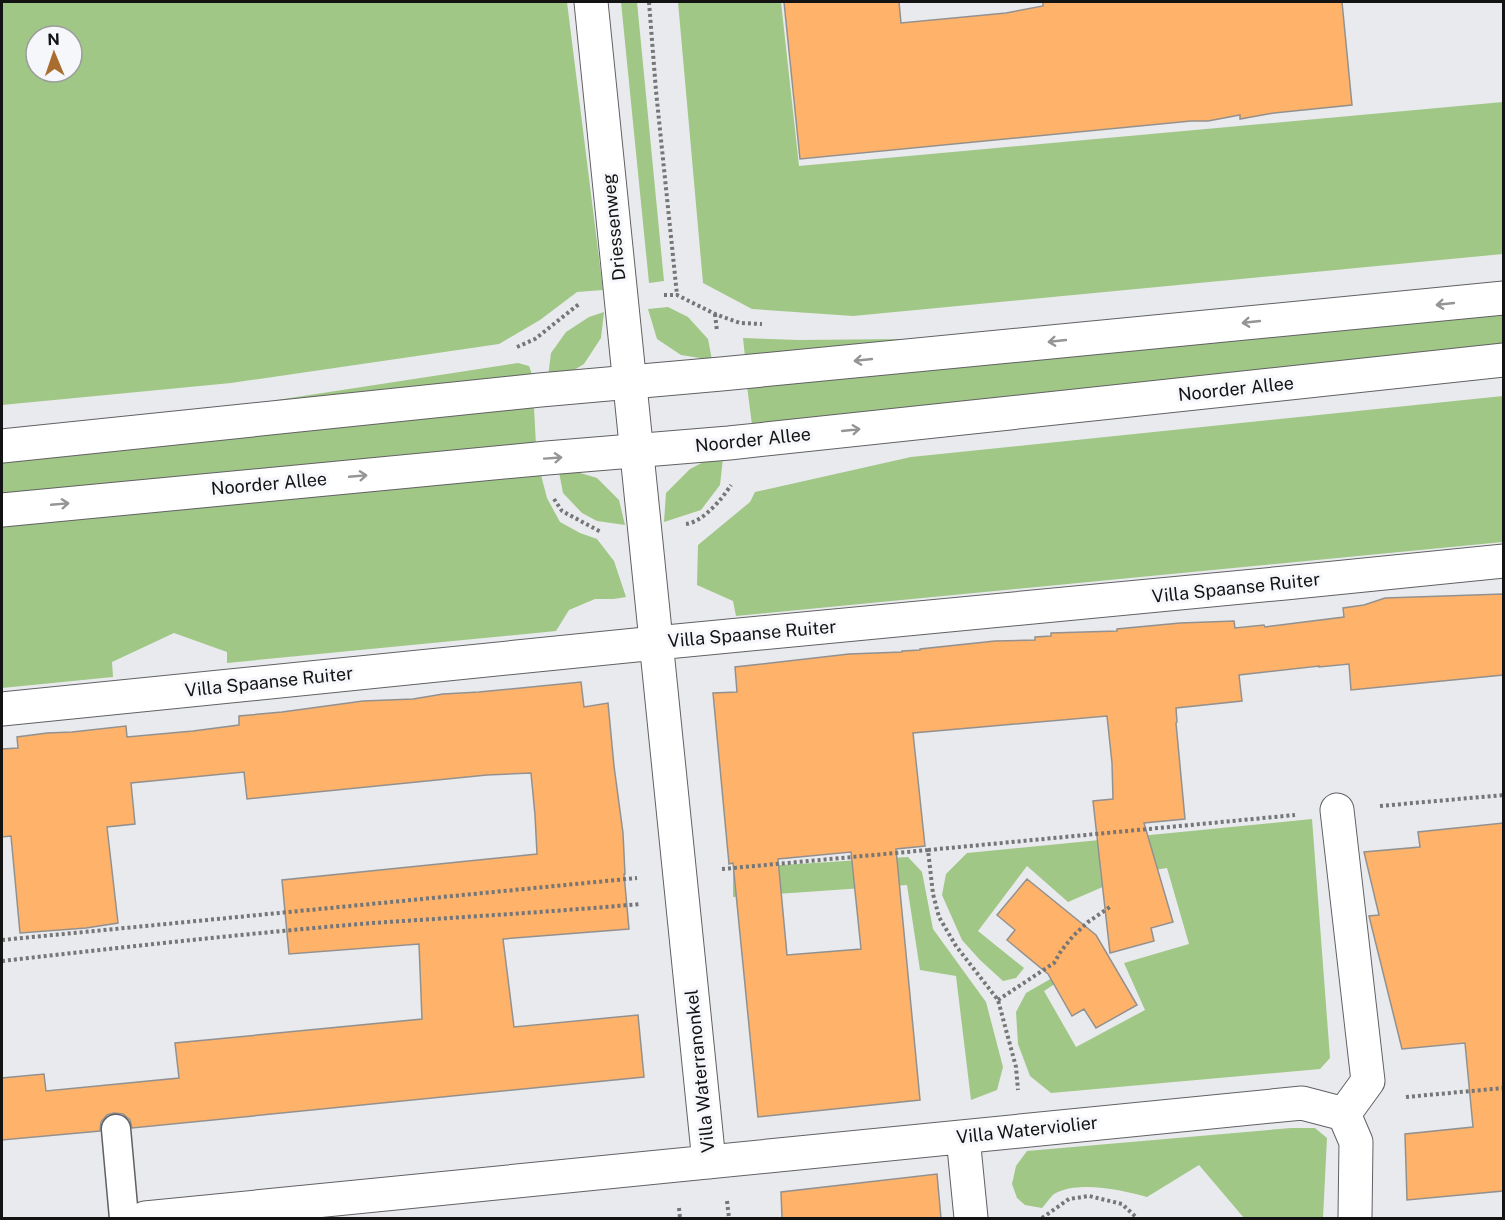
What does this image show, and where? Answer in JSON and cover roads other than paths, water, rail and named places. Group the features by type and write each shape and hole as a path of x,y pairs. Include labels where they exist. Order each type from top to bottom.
{"street":[{"name":"Driessenweg","path":"591,2 636,452"},
{"path":"2,446 540,390 1503,298"},
{"name":"Noorder Allee","path":"2,510 547,458 741,442 1503,360"},
{"name":"Villa Waterranonkel","path":"145,1218 709,1162 636,452"},
{"name":"Villa Spaanse Ruiter","path":"2,709 1503,561"},
{"path":"1337,810 1368,1081 1344,1114 1356,1142 1355,1218"},
{"name":"Villa Waterviolier","path":"709,1162 1302,1103 1344,1114"},
{"path":"963,1137 970,1218"}],"lane":[{"path":"116,1129 124,1218"}]}
